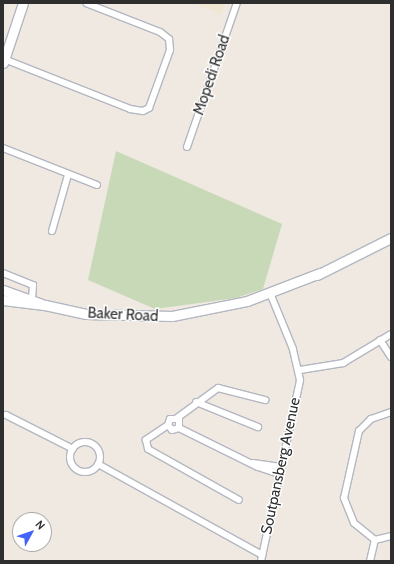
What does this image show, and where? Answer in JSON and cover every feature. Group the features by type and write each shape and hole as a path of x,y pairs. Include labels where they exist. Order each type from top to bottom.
{"main road":[{"path":"4,61 23,3"},
{"name":"Baker Road","path":"3,300 22,306 45,305 126,317 235,310 271,296 391,238"},
{"name":"Baker Road","path":"3,290 32,299 45,305"}],"street":[{"path":"4,61 130,109 143,111 149,108 170,50 168,39 160,32 86,3"},
{"name":"Mopedi Road","path":"187,147 237,3"},
{"path":"3,148 97,186"},
{"path":"52,231 68,175"},
{"path":"3,273 33,285 32,299"},
{"path":"271,296 300,370 336,366 391,334"},
{"path":"380,340 391,356"},
{"name":"Soutpansberg Avenue","path":"261,558 281,470 300,370"},
{"path":"239,500 148,449 146,440 168,425 170,419 177,418 196,402 222,388 265,400"},
{"path":"196,402 258,427"},
{"path":"375,540 354,524 344,498 359,431 371,419 391,412"},
{"path":"6,414 73,449"},
{"path":"177,418 181,422 180,428"},
{"path":"168,425 172,430 180,428 253,463 281,470"},
{"path":"84,442 92,444 99,451 98,464 90,470 80,470 71,459 73,449 84,442"},
{"path":"98,464 261,558"},
{"path":"375,540 391,536"},
{"path":"370,561 375,540"}],"shaded area":[{"path":"193,3 225,3 221,14"}],"green space":[{"path":"116,151 282,224 263,289 236,298 155,309 88,280"}]}
